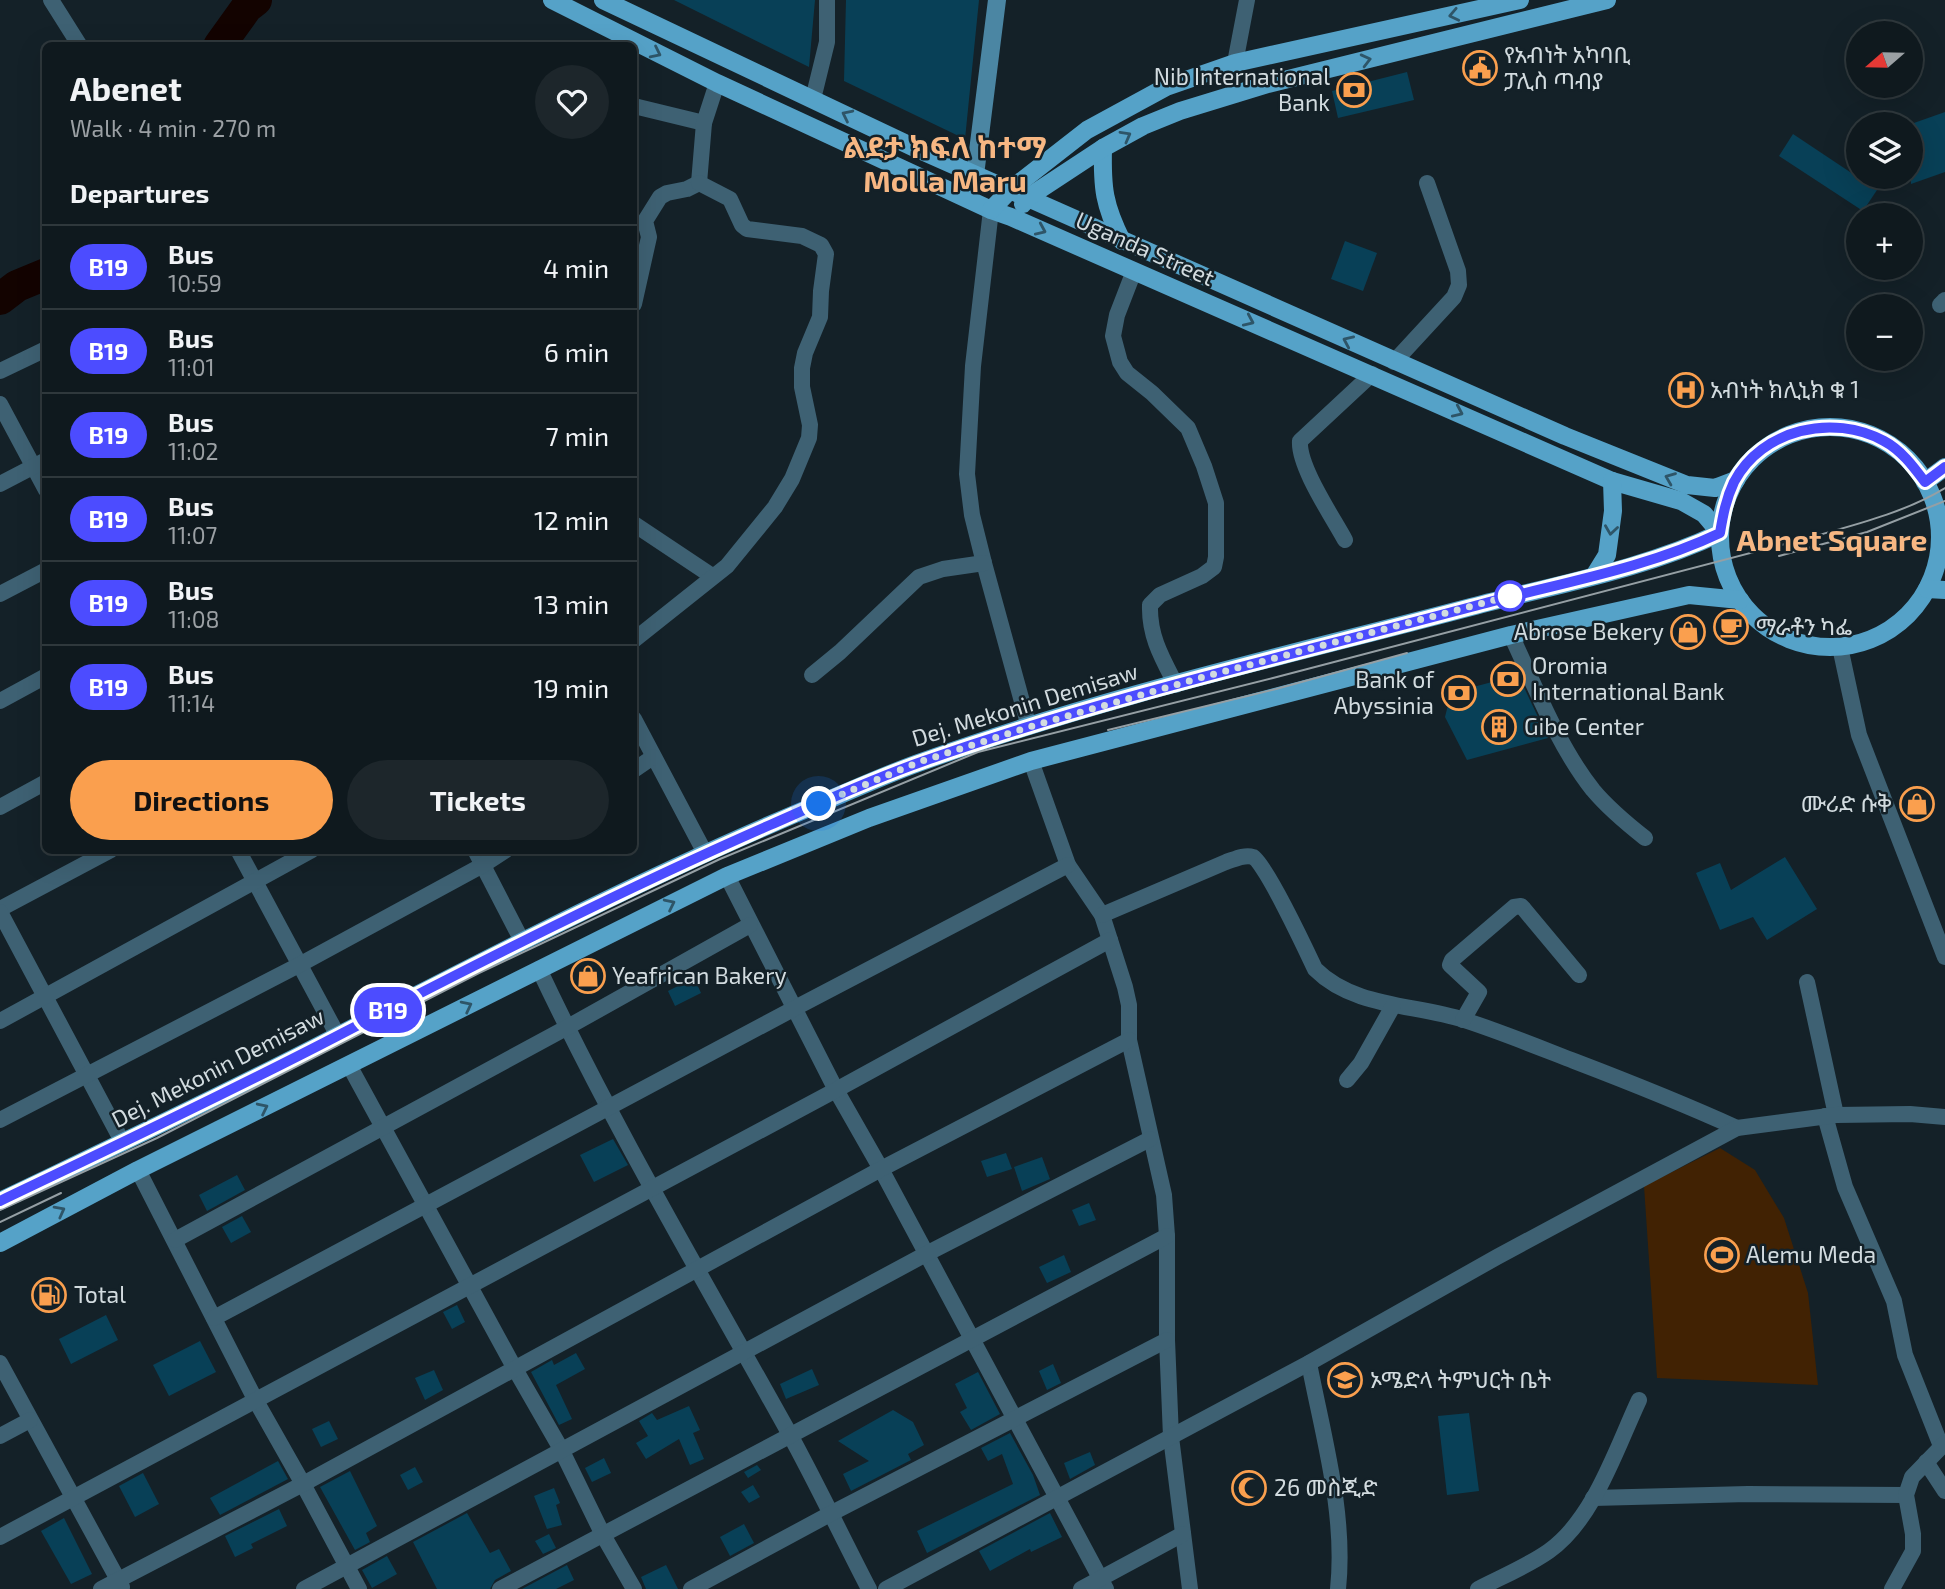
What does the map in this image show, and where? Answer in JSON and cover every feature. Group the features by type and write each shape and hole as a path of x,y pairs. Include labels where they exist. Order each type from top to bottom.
{"main road":[{"name":"Uganda Street","path":"552,0 635,42"},
{"name":"Uganda Street","path":"603,0 666,32 975,175 1565,436 1687,485 1715,488 1735,480"},
{"path":"975,175 997,0"},
{"path":"991,210 1010,190 1087,130 1166,87 1235,63 1520,0"},
{"path":"1012,217 1027,198 1103,148 1143,126 1228,94 1607,0"},
{"name":"Uganda Street","path":"637,43 717,83 991,210 1612,481 1681,501 1704,514 1720,533"},
{"path":"1103,148 1102,186 1109,215 1122,241"},
{"path":"1829,426 1857,430 1884,441 1907,458 1925,482 1933,495 1942,535 1936,568 1936,590 1891,629 1867,641 1840,647 1818,646 1795,641 1774,631 1755,618 1740,600 1725,567 1720,533 1724,507 1735,480 1751,460 1773,442 1800,430 1829,426"},
{"path":"1925,482 1945,467"},
{"path":"1594,576 1607,555 1613,511 1612,481"},
{"name":"Dej. Mekonin Demisaw","path":"0,1201 123,1143 522,941 705,853 919,762 1176,684 1678,552 1720,533"},
{"path":"0,1243 138,1170 726,876 869,818 1031,761 1511,635 1689,595 1740,600"}],"street":[{"path":"51,0 77,42"},
{"path":"813,99 827,42 827,0"},
{"path":"1235,63 1247,0"},
{"path":"699,183 704,123 717,83"},
{"path":"637,107 704,123"},
{"path":"637,291 649,237 639,219 660,197 699,183"},
{"path":"637,638 727,566 775,508 792,480 809,438 810,425 802,387 802,368 805,353 820,317 826,254 821,245 802,236 747,229 742,225 730,199 699,183"},
{"path":"1394,362 1454,297 1459,285 1458,271 1427,183"},
{"path":"991,210 973,366 968,442 969,493 984,563 1029,727"},
{"path":"1134,271 1117,315 1113,336 1120,362 1127,373 1188,428 1216,503 1214,567 1202,576 1160,595 1150,605 1149,624 1156,646 1176,684"},
{"path":"0,371 42,351"},
{"path":"1345,540 1304,464 1300,441 1372,374"},
{"path":"0,404 39,463 0,484"},
{"path":"637,526 712,576"},
{"path":"812,675 841,652 919,577 943,569 984,563"},
{"path":"0,594 42,572"},
{"path":"1511,635 1543,703 1592,789 1618,816 1645,838"},
{"path":"1840,647 1859,735 1945,957"},
{"path":"0,701 42,678"},
{"path":"637,725 705,853"},
{"path":"637,767 653,757"},
{"path":"1031,761 1068,865 1102,915 1129,1005 1129,1040 1164,1195 1171,1437 1190,1589"},
{"path":"0,807 42,784"},
{"path":"104,854 0,910 123,1143"},
{"path":"240,854 338,1036"},
{"path":"0,1021 305,854"},
{"path":"477,854 522,941"},
{"path":"0,1120 299,965 500,854"},
{"path":"1102,915 1226,862 1253,857 1264,870 1315,969 1345,990 1393,1006 1463,1020 1641,1087 1737,1128"},
{"path":"215,1318 1068,865"},
{"path":"726,876 836,1090 1104,1584"},
{"path":"1463,1020 1479,992 1453,970 1450,965 1452,960 1514,907 1521,906 1524,909 1578,975"},
{"path":"175,1240 750,925"},
{"path":"0,1537 471,1287 1110,940"},
{"path":"539,970 566,1028 696,1270 790,1435 869,1589"},
{"path":"1807,982 1845,1187 1894,1301 1905,1355 1943,1444 1912,1477 1906,1494 1913,1551 1892,1589"},
{"path":"1347,1080 1361,1063 1393,1006"},
{"path":"101,1589 121,1584 881,1169 1129,1040"},
{"path":"349,1065 561,1449 603,1535 634,1589"},
{"path":"886,1589 1309,1363 1497,1256 1737,1128 1831,1115 1910,1114 1945,1118"},
{"path":"304,1589 926,1254 1150,1139"},
{"path":"138,1170 256,1402 359,1589"},
{"path":"500,1589 1167,1236"},
{"path":"691,1589 1167,1340"},
{"path":"0,1363 121,1584"},
{"path":"1309,1363 1341,1542 1338,1589"},
{"path":"1478,1589 1549,1551 1577,1522 1593,1498 1639,1400"},
{"path":"0,1436 30,1420"},
{"path":"1926,1462 1945,1491"},
{"path":"1593,1498 1906,1494"},
{"path":"1082,1589 1104,1584 1183,1534"}],"shaded area":[{"name":"Alemu Meda","path":"1720,1148 1755,1170 1784,1218 1808,1293 1818,1385 1657,1378 1644,1186"}],"building":[{"path":"674,0 815,0 809,67"},
{"path":"846,0 979,0 965,139 844,81"},
{"path":"1407,72 1414,100 1338,118 1332,91"},
{"path":"1945,112 1945,172 1923,180 1923,120"},
{"path":"1793,134 1846,169 1846,189 1877,190 1868,203 1851,203 1779,156"},
{"path":"1345,241 1377,253 1363,291 1331,279"},
{"name":"Gibe Center","path":"1518,675 1548,738 1467,760 1445,717 1451,693"},
{"path":"1785,857 1817,909 1767,940 1753,917 1720,930 1696,873 1720,863 1731,890"},
{"path":"694,978 701,993 675,1006 668,991"},
{"path":"613,1139 628,1165 594,1182 580,1155"},
{"path":"1006,1153 1012,1169 987,1177 981,1161"},
{"path":"1042,1157 1050,1179 1022,1191 1014,1167"},
{"path":"237,1175 245,1190 207,1211 199,1195"},
{"path":"1089,1203 1096,1220 1079,1226 1072,1210"},
{"path":"242,1216 251,1232 231,1243 222,1227"},
{"path":"1064,1255 1071,1272 1047,1283 1039,1267"},
{"path":"457,1305 465,1322 452,1329 443,1312"},
{"path":"106,1315 118,1340 71,1364 59,1339"},
{"path":"200,1341 216,1372 169,1396 153,1365"},
{"path":"576,1353 585,1369 556,1385 572,1419 559,1425 531,1372 552,1360 554,1365"},
{"path":"1053,1364 1061,1383 1047,1390 1039,1371"},
{"path":"812,1369 819,1385 786,1399 780,1384"},
{"path":"434,1370 443,1390 425,1400 415,1378"},
{"path":"978,1372 1000,1414 971,1430 960,1412 967,1408 955,1384"},
{"path":"689,1406 700,1430 693,1433 704,1459 690,1465 679,1439 646,1459 636,1443 648,1436 639,1421 652,1413 657,1420"},
{"path":"893,1410 913,1422 924,1445 908,1454 911,1460 851,1491 843,1474 869,1461 838,1441"},
{"path":"1469,1413 1479,1491 1447,1495 1438,1416"},
{"path":"329,1421 338,1439 321,1447 312,1429"},
{"path":"1010,1433 1033,1475 1040,1495 927,1553 917,1531 1013,1484 1002,1454 988,1461 981,1448"},
{"path":"1090,1452 1095,1465 1070,1479 1064,1463"},
{"path":"604,1458 611,1473 592,1482 585,1468"},
{"path":"278,1461 288,1479 220,1515 210,1498"},
{"path":"757,1465 761,1470 748,1478 744,1472"},
{"path":"415,1467 423,1482 408,1490 400,1475"},
{"path":"350,1471 377,1526 366,1533 370,1542 355,1550 320,1487"},
{"path":"143,1473 159,1504 135,1517 119,1486"},
{"path":"753,1485 760,1497 749,1503 741,1492"},
{"path":"554,1488 560,1503 556,1505 562,1525 547,1529 534,1496"},
{"path":"279,1509 287,1526 251,1544 253,1548 235,1557 225,1536"},
{"path":"467,1513 490,1553 499,1549 511,1571 495,1580 490,1589 437,1589 413,1542"},
{"path":"1050,1513 1062,1537 1031,1552 1030,1549 990,1571 979,1551"},
{"path":"64,1518 92,1574 71,1584 41,1531"},
{"path":"744,1524 754,1543 730,1556 720,1537"},
{"path":"549,1534 556,1548 543,1554 535,1541"},
{"path":"387,1556 397,1574 372,1588 362,1570"},
{"path":"567,1565 574,1580 556,1589 522,1589"},
{"path":"666,1565 678,1589 646,1589 641,1577"}],"waterway":[{"path":"222,42 247,7 256,0"},
{"path":"0,299 17,286 42,276"}],"tram line":[{"path":"0,1210 157,1138 479,973 720,859 978,752 1808,538 1896,511 1945,488"},
{"path":"1779,556 1867,532 1945,501"},
{"path":"1108,730 1276,689 1407,653"},
{"path":"0,1222 61,1193"}],"bus line":[{"name":"B19","path":"0,1201 204,1104 464,969 627,889 793,814 919,762 1207,676 1678,552 1720,533 1724,507 1735,480 1751,460 1773,442 1800,430 1829,426 1857,430 1884,441 1907,458 1925,482 1945,467"}],"place":[{"name":"የአብነት አካባቢ ፓሊስ ጣብያ","path":"1480,68"},
{"name":"Nib International Bank","path":"1354,90"},
{"name":"አብነት ክሊኒክ ቁ 1","path":"1686,390"},
{"name":"ማራቶን ካፌ","path":"1731,627"},
{"name":"Abrose Bekery","path":"1688,632"},
{"name":"Oromia International Bank","path":"1508,679"},
{"name":"Bank of Abyssinia","path":"1459,693"},
{"name":"Gibe Center","path":"1499,727"},
{"name":"ሙሪድ ሱቅ","path":"1917,804"},
{"name":"Yeafrican Bakery","path":"588,976"},
{"name":"Alemu Meda","path":"1722,1255"},
{"name":"Total","path":"49,1295"},
{"name":"ኦሜድላ ትምህርት ቤት","path":"1345,1380"},
{"name":"26 መስጂድ","path":"1249,1488"}],"district":[{"name":"ልደታ ክፍለ ከተማ Molla Maru","path":"945,165"},
{"name":"Abnet Square","path":"1832,541"}],"route":[{"path":"819,804 919,762 1029,727 1207,676 1510,596"}]}
